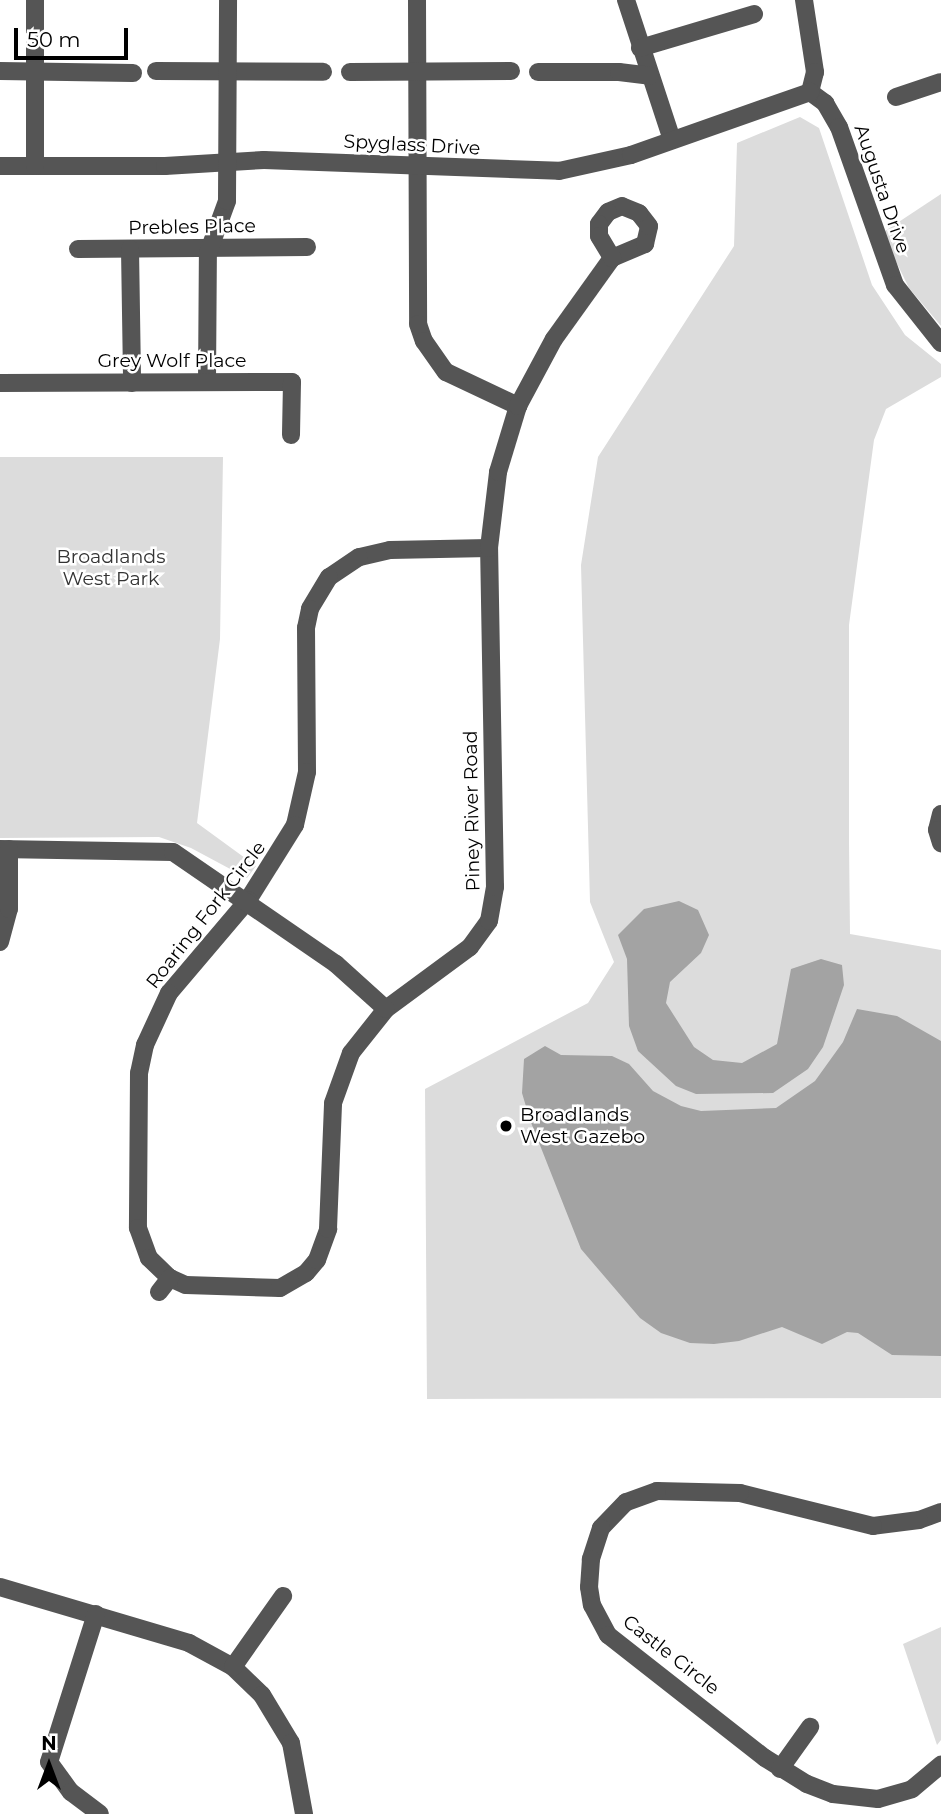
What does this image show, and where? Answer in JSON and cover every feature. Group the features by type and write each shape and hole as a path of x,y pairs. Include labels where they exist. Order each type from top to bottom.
{"street":[{"path":"35,166 36,0"},
{"path":"207,382 211,248 227,201 228,0"},
{"path":"417,0 416,306 424,341 446,372 462,383 518,406"},
{"path":"626,0 639,48 672,140"},
{"path":"804,0 815,72 810,92"},
{"path":"639,48 754,14"},
{"path":"0,71 133,73"},
{"path":"156,71 323,72"},
{"path":"350,72 511,71"},
{"path":"538,72 619,72 650,76"},
{"path":"896,97 941,82"},
{"name":"Spyglass Drive","path":"0,166 227,161 559,171 599,164 810,92"},
{"name":"Augusta Drive","path":"810,92 825,103 839,127 895,285 941,344"},
{"name":"Prebles Place","path":"78,249 307,247"},
{"path":"131,249 132,383"},
{"name":"Piney River Road","path":"311,1280 328,1229 329,1128 340,1079 362,1038 386,1009 470,947 489,921 494,904 489,548 498,472 518,406 554,339 612,258"},
{"name":"Grey Wolf Place","path":"0,383 292,382 291,435"},
{"name":"Roaring Fork Circle","path":"311,1280 265,1291 165,1285 149,1258 138,1228 139,1073 152,1026 169,993 248,900 284,850 304,800 308,757 306,628 318,591 329,570 376,551 489,548"},
{"path":"941,814 937,830 941,843"},
{"path":"0,942 9,909 5,849 173,852 248,900 336,964 386,1009"},
{"name":"Castle Circle","path":"941,1512 896,1525 873,1525 740,1493 657,1491 626,1502 601,1528 592,1551 589,1587 592,1605 608,1635 780,1769 833,1794 878,1799 912,1789 941,1765"},
{"path":"0,1587 189,1643 233,1667 262,1695 291,1743 304,1814"},
{"path":"233,1667 283,1596"},
{"path":"96,1614 49,1762 71,1792 100,1814"},
{"path":"780,1769 810,1727"}],"green space":[{"path":"800,117 819,128 872,285 905,335 941,364 941,377 886,409 874,440 849,625 849,842 850,934 941,950 941,1398 427,1399 425,1089 588,1003 614,962 590,902 581,565 598,457 734,246 737,143"},
{"path":"941,194 941,326 909,288 882,233"},
{"name":"Broadlands West Park","path":"0,457 223,457 220,639 197,823 256,866 247,878 191,848 159,837 0,838"},
{"path":"941,1627 941,1740 937,1745 903,1644"}],"shaded area":[{"path":"679,901 698,910 709,935 701,953 670,982 666,1003 694,1047 713,1060 742,1063 777,1044 791,969 821,959 842,965 844,985 823,1047 808,1069 773,1093 696,1094 676,1086 638,1051 629,1026 627,959 618,935 644,909"},
{"path":"857,1009 897,1016 941,1041 941,1356 892,1355 858,1333 847,1332 822,1344 782,1327 739,1341 714,1344 690,1343 661,1333 640,1318 581,1249 530,1120 522,1093 524,1059 545,1046 561,1055 612,1056 629,1064 653,1091 681,1106 701,1111 776,1108 815,1081 843,1042"}],"place":[{"name":"Broadlands West Gazebo","path":"506,1126"}]}
